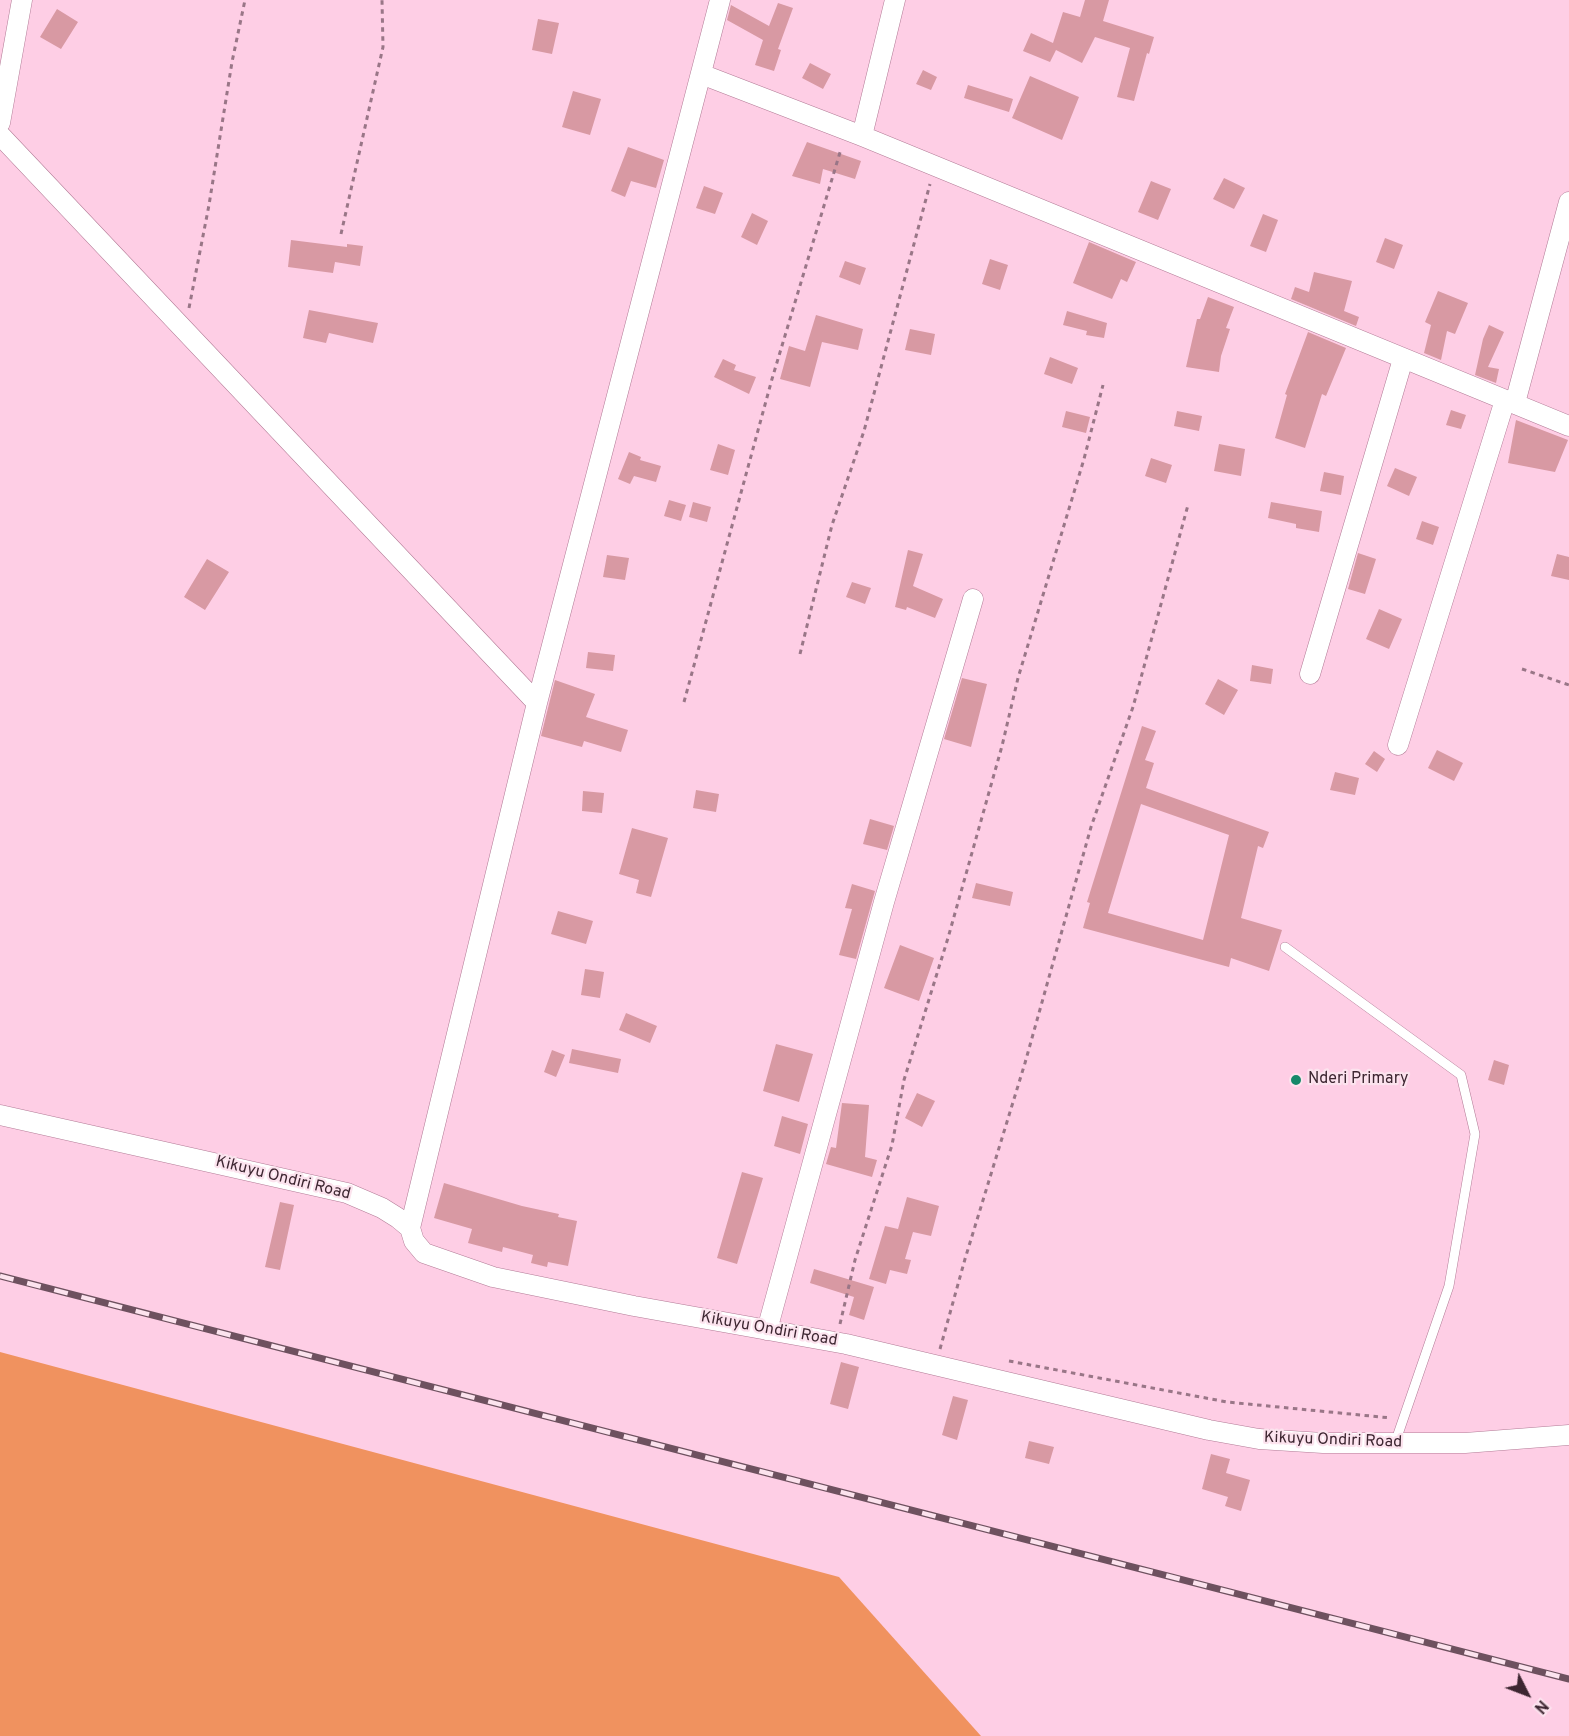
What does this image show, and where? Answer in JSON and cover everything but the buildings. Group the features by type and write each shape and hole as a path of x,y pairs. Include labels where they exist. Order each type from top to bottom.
{"street":[{"path":"0,123 22,0"},
{"path":"410,1228 537,703 720,0"},
{"path":"855,133 895,0"},
{"path":"701,74 855,133 1569,426"},
{"path":"0,135 537,703"},
{"path":"1398,745 1510,401 1569,202"},
{"path":"1310,674 1403,358"},
{"path":"767,1330 884,902 973,599"},
{"name":"Kikuyu Ondiri Road","path":"0,1115 347,1193 382,1208 410,1228 414,1241 424,1253 493,1277 846,1344 1209,1430 1259,1438 1323,1443 1465,1443 1569,1435"}],"lane":[{"path":"1285,947 1461,1075 1475,1134 1449,1286 1395,1443"}],"path":[{"path":"185,331 245,0"},
{"path":"341,234 383,47 382,0"},
{"path":"684,702 769,390 821,212 855,133"},
{"path":"800,654 832,525 864,431 933,173"},
{"path":"838,1333 855,1260 892,1145 904,1080 948,938 1002,746 1018,678 1084,459 1103,384"},
{"path":"940,1349 1025,1063 1091,827 1133,707 1188,505"},
{"path":"1522,669 1569,685"},
{"path":"1009,1362 1227,1402 1396,1418"}],"shaded area":[{"path":"0,1352 839,1577 981,1736 0,1736"}],"railway":[{"path":"0,1276 1569,1679"}],"place":[{"name":"Nderi Primary","path":"1296,1080"}]}
